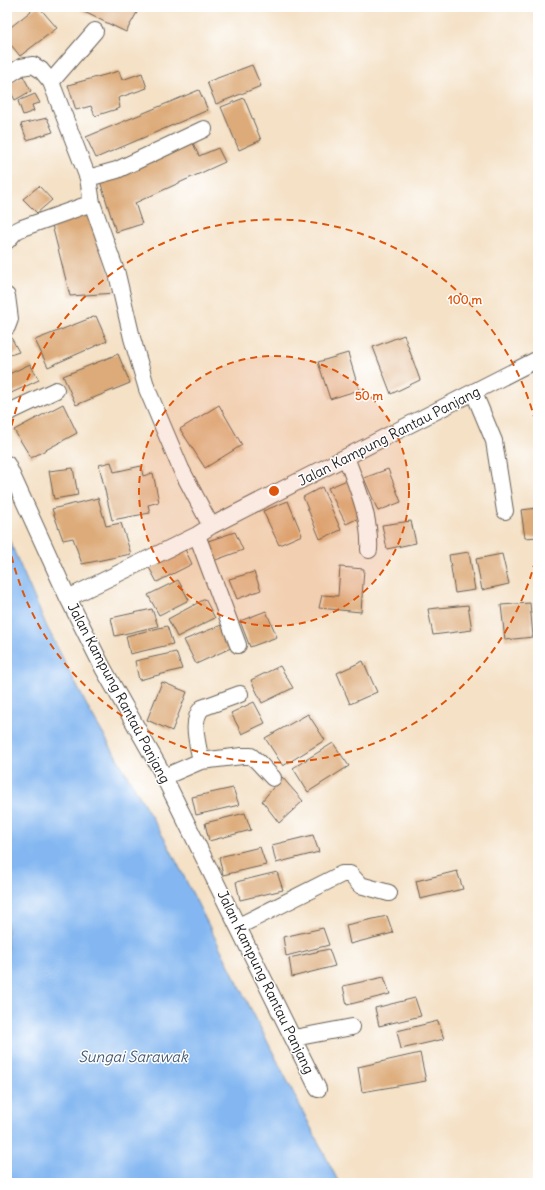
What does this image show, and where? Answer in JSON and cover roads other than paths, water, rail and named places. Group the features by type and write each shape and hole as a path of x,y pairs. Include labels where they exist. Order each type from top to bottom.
{"street":[{"path":"50,82 95,31"},
{"path":"7,76 21,66 32,65 41,70 50,82 88,178 92,203 117,274 132,338 147,389 181,469 210,526"},
{"path":"88,178 116,170 204,129"},
{"path":"7,241 16,231 22,228 92,203"},
{"path":"7,296 10,319 7,326"},
{"name":"Jalan Kampung Rantau Panjang","path":"318,1089 239,926 164,777 103,668 68,598 197,535 210,526 474,394 538,360"},
{"path":"7,413 56,390"},
{"path":"474,394 494,441 506,511"},
{"path":"346,457 365,513 370,537 370,550"},
{"path":"7,464 68,598"},
{"path":"197,535 238,645"},
{"path":"201,761 196,731 198,712 202,708 240,694"},
{"path":"164,777 201,761 251,756 273,778"},
{"path":"239,926 342,874 350,874 360,885 389,893"},
{"path":"294,1038 352,1027"}],"water":[{"name":"Sungai Sarawak","path":"7,535 46,625 89,710 168,845 339,1183 7,1183"}]}
